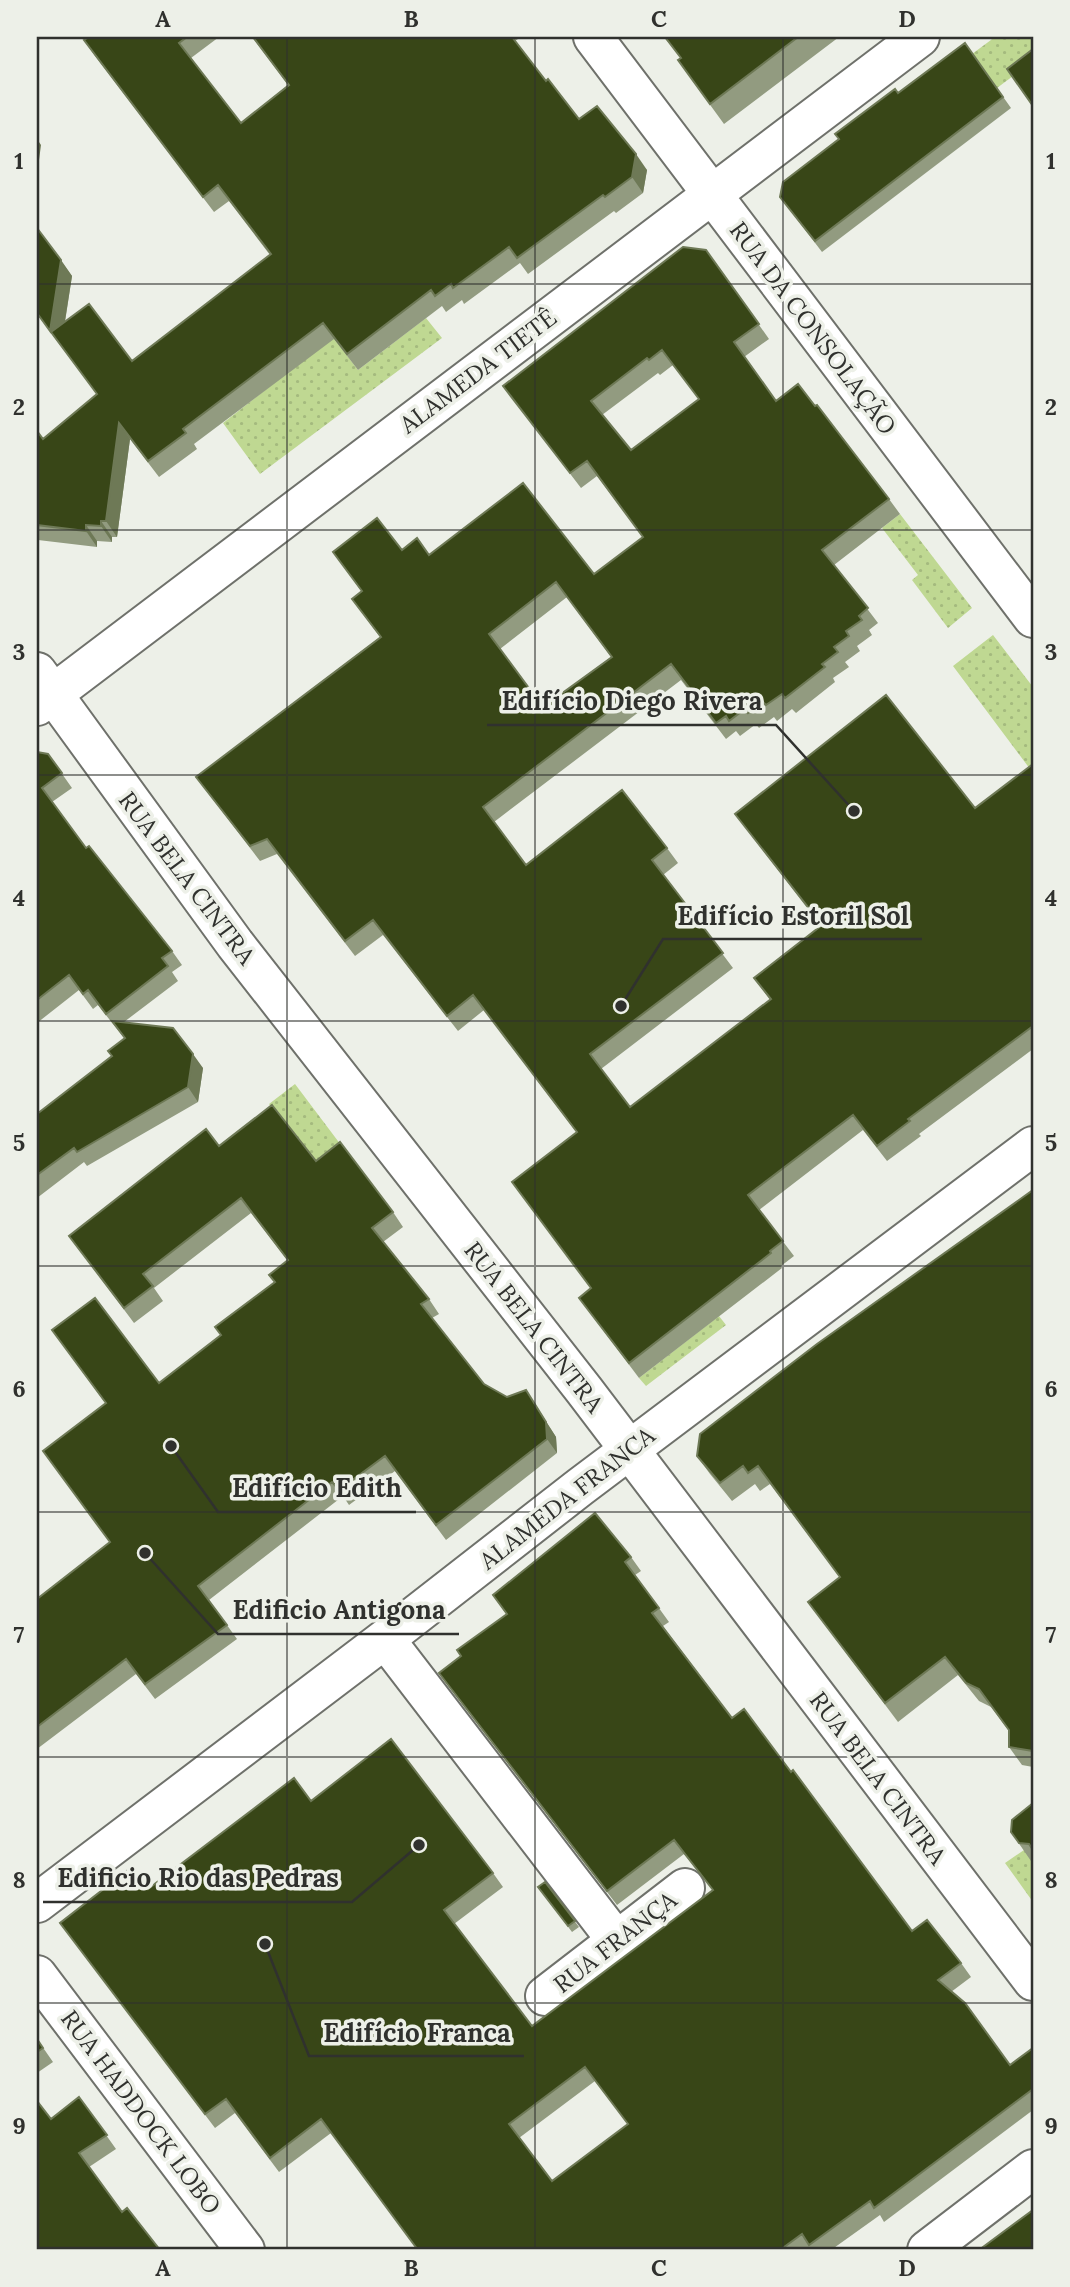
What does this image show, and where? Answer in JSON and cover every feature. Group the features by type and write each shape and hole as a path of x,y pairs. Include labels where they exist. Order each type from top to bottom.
{"street":[{"name":"RUA DA CONSOLAÇÃO","path":"593,37 1033,618"},
{"name":"ALAMEDA TIETÊ","path":"42,691 713,194 920,37"},
{"name":"RUA BELA CINTRA","path":"42,691 235,944 629,1450 1033,1981"},
{"name":"ALAMEDA FRANCA","path":"37,1903 629,1450 1033,1146"},
{"path":"385,1639 617,1941"},
{"name":"RUA FRANÇA","path":"545,1996 685,1888"},
{"name":"RUA HADDOCK LOBO","path":"37,1975 245,2250"},
{"path":"926,2250 1033,2169"}],"green space":[{"path":"995,37 1033,37 1033,61 997,88 972,54"},
{"path":"426,318 442,338 260,474 223,423 333,337 358,370"},
{"path":"900,514 972,608 948,628 912,580 918,575 882,528"},
{"path":"993,635 1033,687 1033,773 953,666"},
{"path":"295,1084 350,1157 320,1180 302,1145 269,1104"},
{"path":"719,1316 726,1325 646,1386 639,1378"},
{"path":"1024,1850 1033,1861 1033,1902 1005,1863"}],"building":[{"path":"89,37 187,37 179,43 241,123 289,85 253,37 512,37 579,119 597,106 636,154 632,177 517,258 509,247 453,288 451,284 435,296 431,290 347,354 323,323 183,429 186,433 148,461 119,423 106,521 101,521 101,526 86,525 86,531 37,525 37,431 43,439 97,394 51,332 89,304 132,361 271,254 218,185 203,197 84,40"},
{"path":"665,37 798,37 710,104"},
{"path":"965,43 1003,97 815,241 780,197 783,182 839,139 835,134 895,89 898,93"},
{"path":"1033,49 1033,106 1007,69"},
{"path":"37,228 61,260 50,331 37,313"},
{"path":"683,247 706,250 759,324 734,342 776,401 798,384 889,499 822,550 868,608 859,616 862,620 846,631 849,636 834,647 838,652 822,664 825,667 785,698 782,694 766,705 763,702 748,713 745,709 729,721 726,716 716,723 671,664 483,807 526,865 622,790 667,848 652,860 723,953 590,1054 630,1107 771,999 754,978 822,925 735,814 886,695 975,808 1033,764 1033,1026 908,1119 910,1121 877,1146 853,1115 748,1195 783,1241 629,1363 579,1298 591,1288 512,1182 577,1132 473,995 447,1016 373,920 345,941 267,839 250,846 196,777 381,637 352,599 362,591 333,552 377,518 402,550 417,538 429,555 523,483 594,574 643,537 587,461 570,473 503,386","holes":["662,350 699,399 631,450 591,401 647,358 649,360","556,582 612,657 543,707 489,634"]},
{"path":"37,752 48,754 62,773 42,788 86,848 89,846 172,951 162,958 168,966 106,1014 88,990 83,994 69,975 37,1000"},
{"path":"112,1021 173,1028 193,1054 188,1087 77,1152 74,1148 37,1175 37,1114 112,1056 108,1051 125,1038"},
{"path":"272,1105 316,1161 340,1142 393,1212 372,1228 429,1299 421,1304 484,1384 507,1397 526,1390 546,1422 547,1439 436,1525 385,1456 339,1490 332,1482 198,1586 227,1625 145,1684 126,1659 37,1727 37,1599 110,1542 43,1451 106,1403 52,1330 95,1298 159,1383 221,1335 215,1327 275,1282 269,1275 288,1260 241,1198 143,1274 153,1286 124,1308 69,1236 206,1129 219,1146"},
{"path":"1033,1190 1033,1751 1009,1747 1009,1730 979,1689 966,1683 945,1657 885,1703 808,1602 840,1577 758,1466 748,1473 743,1466 720,1483 697,1456 700,1434 817,1344"},
{"path":"595,1513 631,1557 625,1562 659,1608 652,1613 732,1718 744,1709 791,1772 793,1770 912,1931 927,1920 961,1963 938,1980 965,2003 1010,2065 1033,2048 1033,2089 874,2208 870,2201 809,2245 802,2234 780,2250 418,2250 321,2119 270,2158 226,2099 205,2114 60,1923 132,1867 148,1889 294,1778 311,1801 391,1739 493,1873 444,1910 532,2026 713,1890 674,1840 607,1891 439,1673 461,1656 457,1650 507,1614 493,1595","holes":["585,2067 628,2124 552,2181 509,2124"]},
{"path":"1033,1803 1033,1850 1029,1844 1019,1843 1011,1832 1012,1820"},
{"path":"545,1882 575,1921 568,1926 538,1887"},
{"path":"37,2039 43,2048 37,2052"},
{"path":"79,2097 107,2135 79,2153 122,2212 127,2208 160,2250 37,2250 37,2101 51,2119"},
{"path":"1033,2210 1033,2250 979,2250"}],"place":[{"name":"Edifício Diego Rivera","path":"854,811"},
{"name":"Edifício Estoril Sol","path":"621,1006"},
{"name":"Edifício Edith","path":"171,1446"},
{"name":"Edificio Antigona","path":"145,1553"},
{"name":"Edificio Rio das Pedras","path":"419,1845"},
{"name":"Edifício Franca","path":"265,1944"}]}
